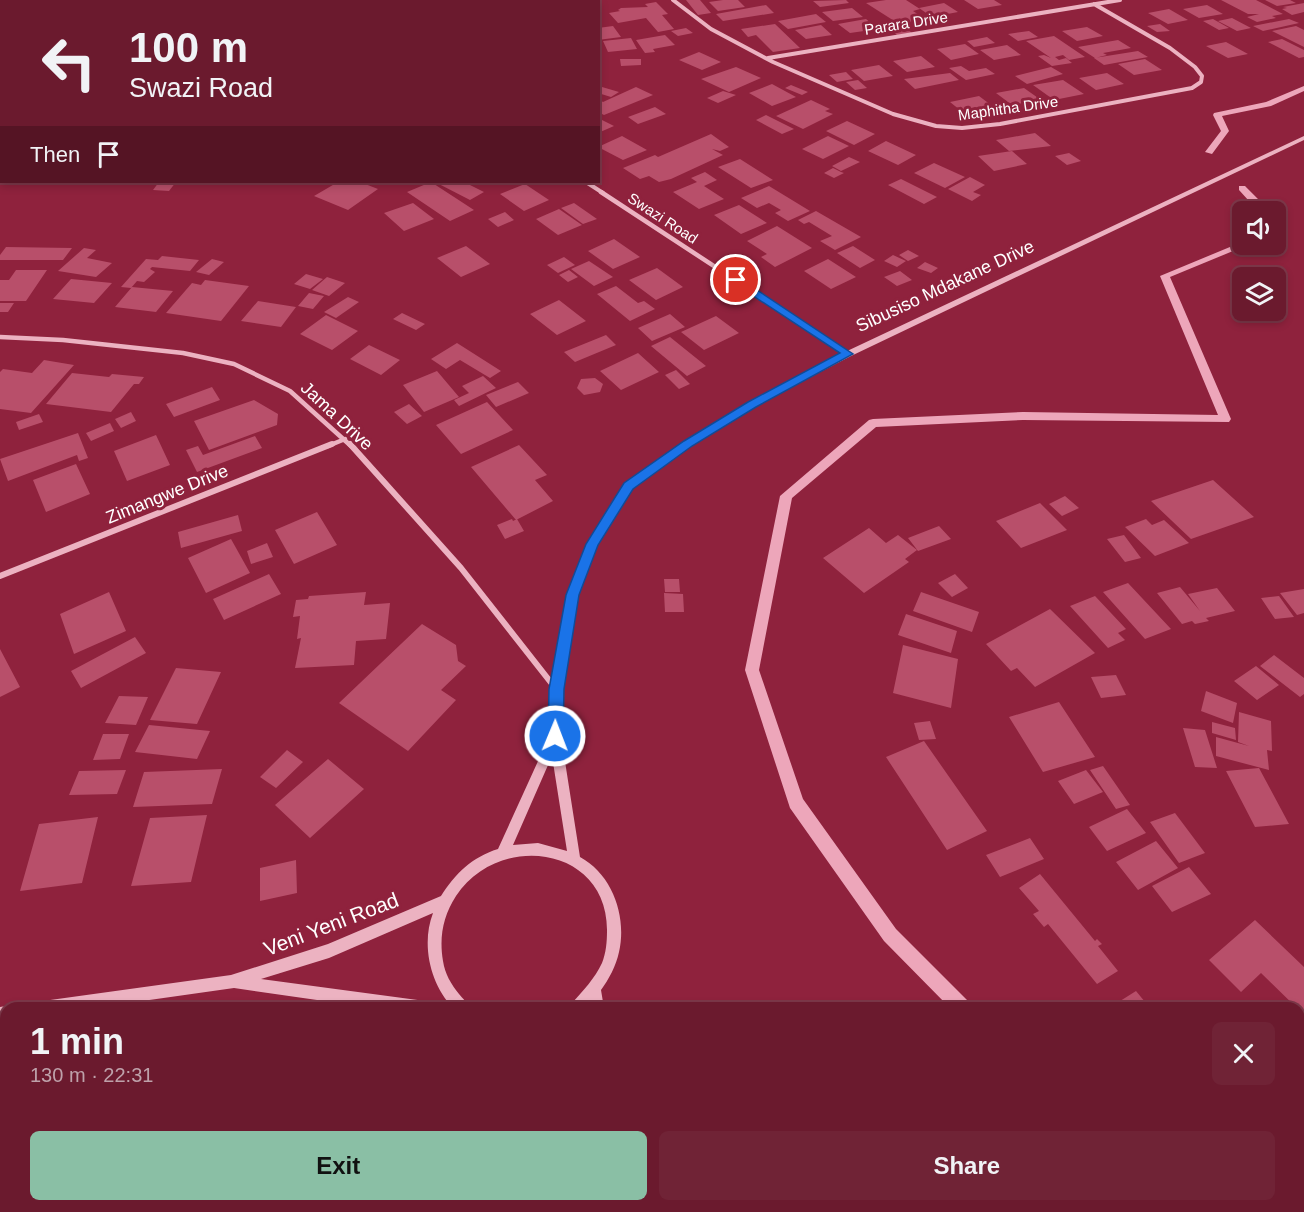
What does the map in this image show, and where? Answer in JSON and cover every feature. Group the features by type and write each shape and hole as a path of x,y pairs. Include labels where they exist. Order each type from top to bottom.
{"street":[{"name":"Maphitha Drive","path":"673,0 719,35 766,59 877,107 916,121 948,128 1018,121 1192,88 1201,82 1202,76 1199,70 1185,58 1094,4"},
{"name":"Parara Drive","path":"766,59 1120,0"},
{"name":"Sibusiso Mdakane Drive","path":"574,858 555,736 556,689 573,595 592,544 628,486 688,444 752,404 848,354 1304,138"},
{"name":"Swazi Road","path":"588,183 848,354"},
{"name":"Jama Drive","path":"0,338 63,340 183,353 234,364 290,391 345,439 461,568 556,689"},
{"name":"Zimangwe Drive","path":"0,576 345,439"},
{"name":"Sibusiso Mdakane Drive","path":"503,852 555,736"},
{"path":"456,1002 439,976 434,951 436,925 445,901 460,879 480,862 503,852 527,847 551,850 574,858 592,873 606,892 614,916 615,941 608,967 594,990 583,1002"},
{"name":"Veni Yeni Road","path":"86,1002 231,982 329,951 445,901"},
{"name":"Veni Yeni Road","path":"231,982 380,1002"},
{"path":"594,990 596,1002"}],"building":[{"path":"686,0 700,0 711,13 698,15"},
{"path":"738,0 745,7 718,11 709,2"},
{"path":"846,0 849,3 820,7 813,1"},
{"path":"906,0 920,9 913,11 925,19 899,24 866,3"},
{"path":"964,0 994,0 1002,5 978,9"},
{"path":"1221,0 1256,0 1283,14 1257,22 1247,17 1259,14 1248,14"},
{"path":"1265,0 1290,0 1296,3 1277,6"},
{"path":"656,2 668,14 662,15 674,29 658,32 646,18 618,23 609,13 620,11 618,10 621,8 648,7 645,4"},
{"path":"944,3 958,12 932,17 919,8"},
{"path":"1304,3 1304,12 1292,15 1282,9 1287,8 1283,7"},
{"path":"766,5 774,13 723,21 716,14"},
{"path":"1207,5 1223,14 1199,18 1183,9"},
{"path":"852,8 863,17 833,21 822,12"},
{"path":"1169,9 1188,20 1168,24 1148,13"},
{"path":"816,14 826,22 788,29 778,21"},
{"path":"1232,18 1251,28 1237,31 1218,21"},
{"path":"866,19 878,29 850,33 838,24"},
{"path":"1213,19 1229,28 1219,30 1203,21"},
{"path":"1289,19 1299,23 1263,31 1253,26"},
{"path":"775,24 800,48 773,52 756,35 748,37 741,29"},
{"path":"1160,24 1170,31 1157,32 1147,26"},
{"path":"821,25 832,35 806,39 795,30"},
{"path":"902,25 912,33 897,35 888,27"},
{"path":"613,26 621,37 600,40 600,28"},
{"path":"1296,26 1304,30 1304,47 1272,31"},
{"path":"1087,27 1103,36 1077,41 1062,31"},
{"path":"686,28 693,33 678,36 671,31"},
{"path":"1029,31 1038,37 1018,41 1008,34"},
{"path":"665,35 675,45 653,49 655,52 645,53 636,40"},
{"path":"1054,36 1085,57 1069,60 1063,55 1055,57 1059,60 1066,58 1072,63 1052,66 1038,56 1044,55 1051,58 1026,41"},
{"path":"987,37 995,43 974,47 967,41"},
{"path":"631,38 637,49 608,52 603,41"},
{"path":"1282,39 1304,50 1304,57 1299,58 1268,42"},
{"path":"1118,40 1131,48 1103,53 1107,55 1095,58 1078,47"},
{"path":"1226,42 1248,54 1228,58 1206,46"},
{"path":"965,44 979,54 951,60 937,49"},
{"path":"1007,45 1021,55 994,60 980,50"},
{"path":"1138,51 1148,57 1104,65 1094,58"},
{"path":"699,52 721,62 702,70 679,60"},
{"path":"921,56 935,67 907,72 893,61"},
{"path":"620,59 641,59 641,65 621,66"},
{"path":"1145,59 1162,70 1134,75 1118,64"},
{"path":"879,65 893,76 864,81 851,70"},
{"path":"961,66 969,71 986,68 995,74 966,80 949,68"},
{"path":"736,67 761,78 729,92 701,79"},
{"path":"1051,67 1063,74 1027,84 1015,76"},
{"path":"846,72 853,79 837,82 829,75"},
{"path":"950,73 959,80 915,89 904,79"},
{"path":"1107,73 1124,84 1096,90 1079,78"},
{"path":"858,80 867,88 855,90 846,82"},
{"path":"1063,80 1084,94 1054,100 1033,85"},
{"path":"772,84 796,97 772,106 749,93"},
{"path":"791,85 808,92 802,95 785,88"},
{"path":"636,87 653,95 604,115 600,113 600,100 603,102"},
{"path":"600,88 619,92 611,97 600,94"},
{"path":"1024,88 1041,100 1012,105 996,93"},
{"path":"723,91 736,95 718,103 707,98"},
{"path":"979,96 995,108 965,114 950,102"},
{"path":"811,100 830,109 825,111 833,114 803,129 776,116"},
{"path":"655,107 666,114 638,124 628,117"},
{"path":"766,115 794,129 782,134 756,120"},
{"path":"600,119 614,126 600,132"},
{"path":"847,121 875,134 854,145 826,131"},
{"path":"1035,133 1051,146 1009,151 996,140"},
{"path":"711,134 729,147 720,151 712,149 723,155 671,179 659,182 649,176 640,179 623,168 655,155 658,157"},
{"path":"622,136 647,150 623,160 600,146"},
{"path":"828,136 849,146 823,159 802,149"},
{"path":"886,141 916,155 898,165 868,151"},
{"path":"1012,151 1027,164 994,171 978,156"},
{"path":"1069,153 1081,161 1067,165 1055,156"},
{"path":"849,157 860,162 841,171 832,166"},
{"path":"740,159 773,180 751,188 718,167"},
{"path":"934,163 965,177 945,188 914,173"},
{"path":"833,168 844,173 834,178 824,173"},
{"path":"705,172 717,180 704,186 724,199 699,209 673,192 697,182 691,178"},
{"path":"970,177 985,185 973,192 981,195 972,201 948,189"},
{"path":"901,179 937,197 924,204 888,185"},
{"path":"158,183 175,183 169,191 153,190"},
{"path":"336,183 363,183 378,189 348,210 314,196"},
{"path":"433,183 474,210 450,221 407,192"},
{"path":"437,183 466,183 484,192 470,200"},
{"path":"525,184 549,200 524,211 500,194"},
{"path":"769,186 810,211 788,221 775,213 781,210 769,203 757,208 741,198"},
{"path":"413,203 434,219 404,231 384,213"},
{"path":"574,203 597,219 583,224 561,208"},
{"path":"739,205 767,223 741,234 714,215"},
{"path":"559,209 582,225 558,235 536,219"},
{"path":"816,211 861,237 835,250 820,241 832,236 809,222 804,224 798,220"},
{"path":"505,212 514,220 498,227 488,219"},
{"path":"777,226 812,248 775,267 761,257 767,254 747,241"},
{"path":"614,239 640,257 613,269 588,251"},
{"path":"466,246 490,264 461,277 437,258"},
{"path":"853,246 875,260 860,268 837,253"},
{"path":"6,247 72,248 63,260 0,260 0,255"},
{"path":"84,248 96,250 87,258 112,263 96,277 58,271"},
{"path":"908,250 919,256 908,261 899,255"},
{"path":"893,255 906,261 897,267 884,261"},
{"path":"162,256 199,260 190,271 152,267 150,269 155,272 144,282 137,281 131,288 121,287 146,259 158,260"},
{"path":"564,257 575,265 558,273 547,265"},
{"path":"212,259 224,262 209,275 196,272"},
{"path":"828,259 856,277 831,289 804,271"},
{"path":"589,261 613,277 594,286 571,269"},
{"path":"925,262 938,268 931,273 917,268"},
{"path":"657,268 683,287 656,300 629,280"},
{"path":"16,270 47,270 26,301 0,301 0,280 9,280"},
{"path":"569,270 578,277 568,282 559,275"},
{"path":"900,271 912,280 897,286 884,277"},
{"path":"306,274 323,279 310,289 294,284"},
{"path":"327,277 345,283 329,296 312,290"},
{"path":"71,279 112,283 94,303 53,299"},
{"path":"205,280 249,286 221,321 166,313 192,283 201,285"},
{"path":"616,286 638,303 644,301 655,309 630,321 597,294"},
{"path":"132,287 173,291 156,312 115,307"},
{"path":"309,293 324,296 313,309 298,306"},
{"path":"348,297 359,302 336,318 324,312"},
{"path":"559,300 586,321 557,335 530,314"},
{"path":"258,301 296,307 281,327 241,321"},
{"path":"0,303 14,303 8,312 0,312"},
{"path":"402,313 425,324 416,330 393,319"},
{"path":"670,314 685,327 652,341 638,328"},
{"path":"326,315 358,331 332,350 300,334"},
{"path":"716,316 739,333 704,350 681,332"},
{"path":"606,335 616,345 575,362 564,352"},
{"path":"670,337 706,366 687,376 651,346"},
{"path":"457,343 501,371 490,378 460,360 446,369 431,359"},
{"path":"369,345 400,360 381,375 350,359"},
{"path":"638,353 659,372 621,390 600,371"},
{"path":"44,360 74,365 31,413 0,409 0,372 3,369 32,373"},
{"path":"676,370 690,384 679,389 665,375"},
{"path":"437,371 459,397 424,412 403,385"},
{"path":"72,373 109,377 112,374 144,377 139,384 134,384 111,412 46,404"},
{"path":"483,376 496,388 459,406 454,400 469,393 462,386"},
{"path":"595,378 603,384 600,392 584,395 577,388 581,379"},
{"path":"518,382 529,393 496,407 486,395"},
{"path":"212,387 220,400 174,417 166,404"},
{"path":"254,400 278,414 277,425 209,450 194,421"},
{"path":"487,402 513,430 461,454 436,425"},
{"path":"409,404 422,416 407,424 394,412"},
{"path":"131,412 136,421 121,428 115,419"},
{"path":"39,414 43,422 19,430 16,422"},
{"path":"110,423 114,431 91,441 86,433"},
{"path":"78,433 88,458 79,461 77,455 8,481 0,459"},
{"path":"156,435 170,465 127,481 114,451"},
{"path":"255,436 262,448 197,472 186,450 198,446 203,455"},
{"path":"519,445 547,475 535,480 553,501 516,520 471,467"},
{"path":"76,464 90,494 46,512 33,480"},
{"path":"1213,480 1254,517 1191,539 1151,501"},
{"path":"1065,496 1079,508 1062,516 1049,504"},
{"path":"1040,503 1067,530 1021,548 996,521"},
{"path":"317,512 337,545 294,564 275,530"},
{"path":"238,515 242,531 181,548 178,532"},
{"path":"512,519 513,521 517,519 524,531 505,539 497,525"},
{"path":"1146,519 1152,525 1164,520 1189,543 1155,556 1125,527"},
{"path":"939,526 951,539 918,551 908,538"},
{"path":"869,528 886,543 898,535 917,550 905,559 909,562 864,593 823,558"},
{"path":"1124,535 1141,558 1125,562 1107,539"},
{"path":"231,539 250,573 206,593 188,558"},
{"path":"267,543 273,557 251,564 247,551"},
{"path":"269,574 281,594 224,620 213,599"},
{"path":"955,574 968,588 952,597 938,583"},
{"path":"664,579 679,579 680,592 665,592"},
{"path":"1128,583 1171,629 1145,639 1103,592"},
{"path":"1180,587 1200,611 1188,594 1217,588 1235,611 1206,618 1209,621 1195,624 1192,621 1182,624 1157,593"},
{"path":"1304,589 1304,613 1297,615 1280,593"},
{"path":"109,592 126,631 74,654 60,614"},
{"path":"366,592 364,605 390,603 386,639 356,641 354,665 295,668 301,638 297,639 300,616 293,617 296,600 308,599 309,596"},
{"path":"921,592 979,612 972,632 913,611"},
{"path":"664,593 683,594 684,612 665,612"},
{"path":"1095,596 1126,629 1118,633 1125,640 1108,648 1070,606"},
{"path":"1279,596 1294,617 1275,619 1261,598"},
{"path":"1050,609 1095,653 1035,687 1017,668 1011,671 986,644"},
{"path":"906,614 957,631 951,653 898,635"},
{"path":"422,624 456,645 458,661 466,666 441,690 456,700 408,751 339,703"},
{"path":"135,637 146,653 81,688 71,671"},
{"path":"903,645 958,659 951,708 893,693"},
{"path":"0,649 20,687 0,697"},
{"path":"1274,655 1304,678 1304,694 1300,697 1260,666"},
{"path":"1256,666 1279,685 1257,700 1234,681"},
{"path":"176,668 221,672 197,724 150,720"},
{"path":"1116,675 1126,695 1101,698 1091,677"},
{"path":"1206,691 1237,703 1233,723 1201,711"},
{"path":"119,696 148,697 136,725 105,723"},
{"path":"1059,702 1095,757 1043,772 1009,717"},
{"path":"1239,712 1271,721 1272,751 1267,750 1269,770 1216,756 1216,737 1249,746 1238,742"},
{"path":"930,721 936,739 919,740 914,723"},
{"path":"1212,722 1235,728 1236,740 1212,733"},
{"path":"149,725 210,731 197,759 135,752"},
{"path":"1183,728 1205,730 1217,768 1195,767"},
{"path":"103,734 129,734 120,759 93,760"},
{"path":"924,741 987,831 947,850 886,757"},
{"path":"287,750 303,762 276,788 260,777"},
{"path":"328,759 364,789 310,838 275,805"},
{"path":"1103,766 1130,805 1116,809 1090,770"},
{"path":"1259,768 1289,824 1255,827 1226,771"},
{"path":"222,769 212,804 133,807 144,772"},
{"path":"126,770 117,794 69,795 79,771"},
{"path":"1086,770 1103,792 1074,804 1058,781"},
{"path":"1127,809 1146,833 1107,851 1089,827"},
{"path":"1175,813 1205,853 1179,863 1150,822"},
{"path":"207,815 191,882 131,886 150,818"},
{"path":"98,817 82,883 20,891 39,824"},
{"path":"1030,838 1044,859 1000,877 986,855"},
{"path":"1156,841 1178,868 1138,890 1116,862"},
{"path":"296,860 297,893 260,901 260,868"},
{"path":"1189,867 1211,894 1172,912 1152,886"},
{"path":"1040,874 1095,941 1097,939 1102,944 1098,946 1118,971 1097,984 1048,924 1044,927 1033,914 1039,911 1019,888"},
{"path":"1255,920 1304,967 1304,1002 1291,1002 1261,973 1241,992 1209,960"},
{"path":"1136,991 1145,1002 1119,1002"}],"waterway":[{"path":"1209,152 1225,131 1217,115 1268,104 1304,88"},
{"path":"1242,188 1254,201"},
{"path":"957,1002 890,935 796,803 752,670 786,496 873,423 1023,416 1225,419 1165,276 1232,250"}],"route":[{"path":"555,736 556,689 573,595 592,544 628,486 688,444 752,404 848,354 736,280"}]}
